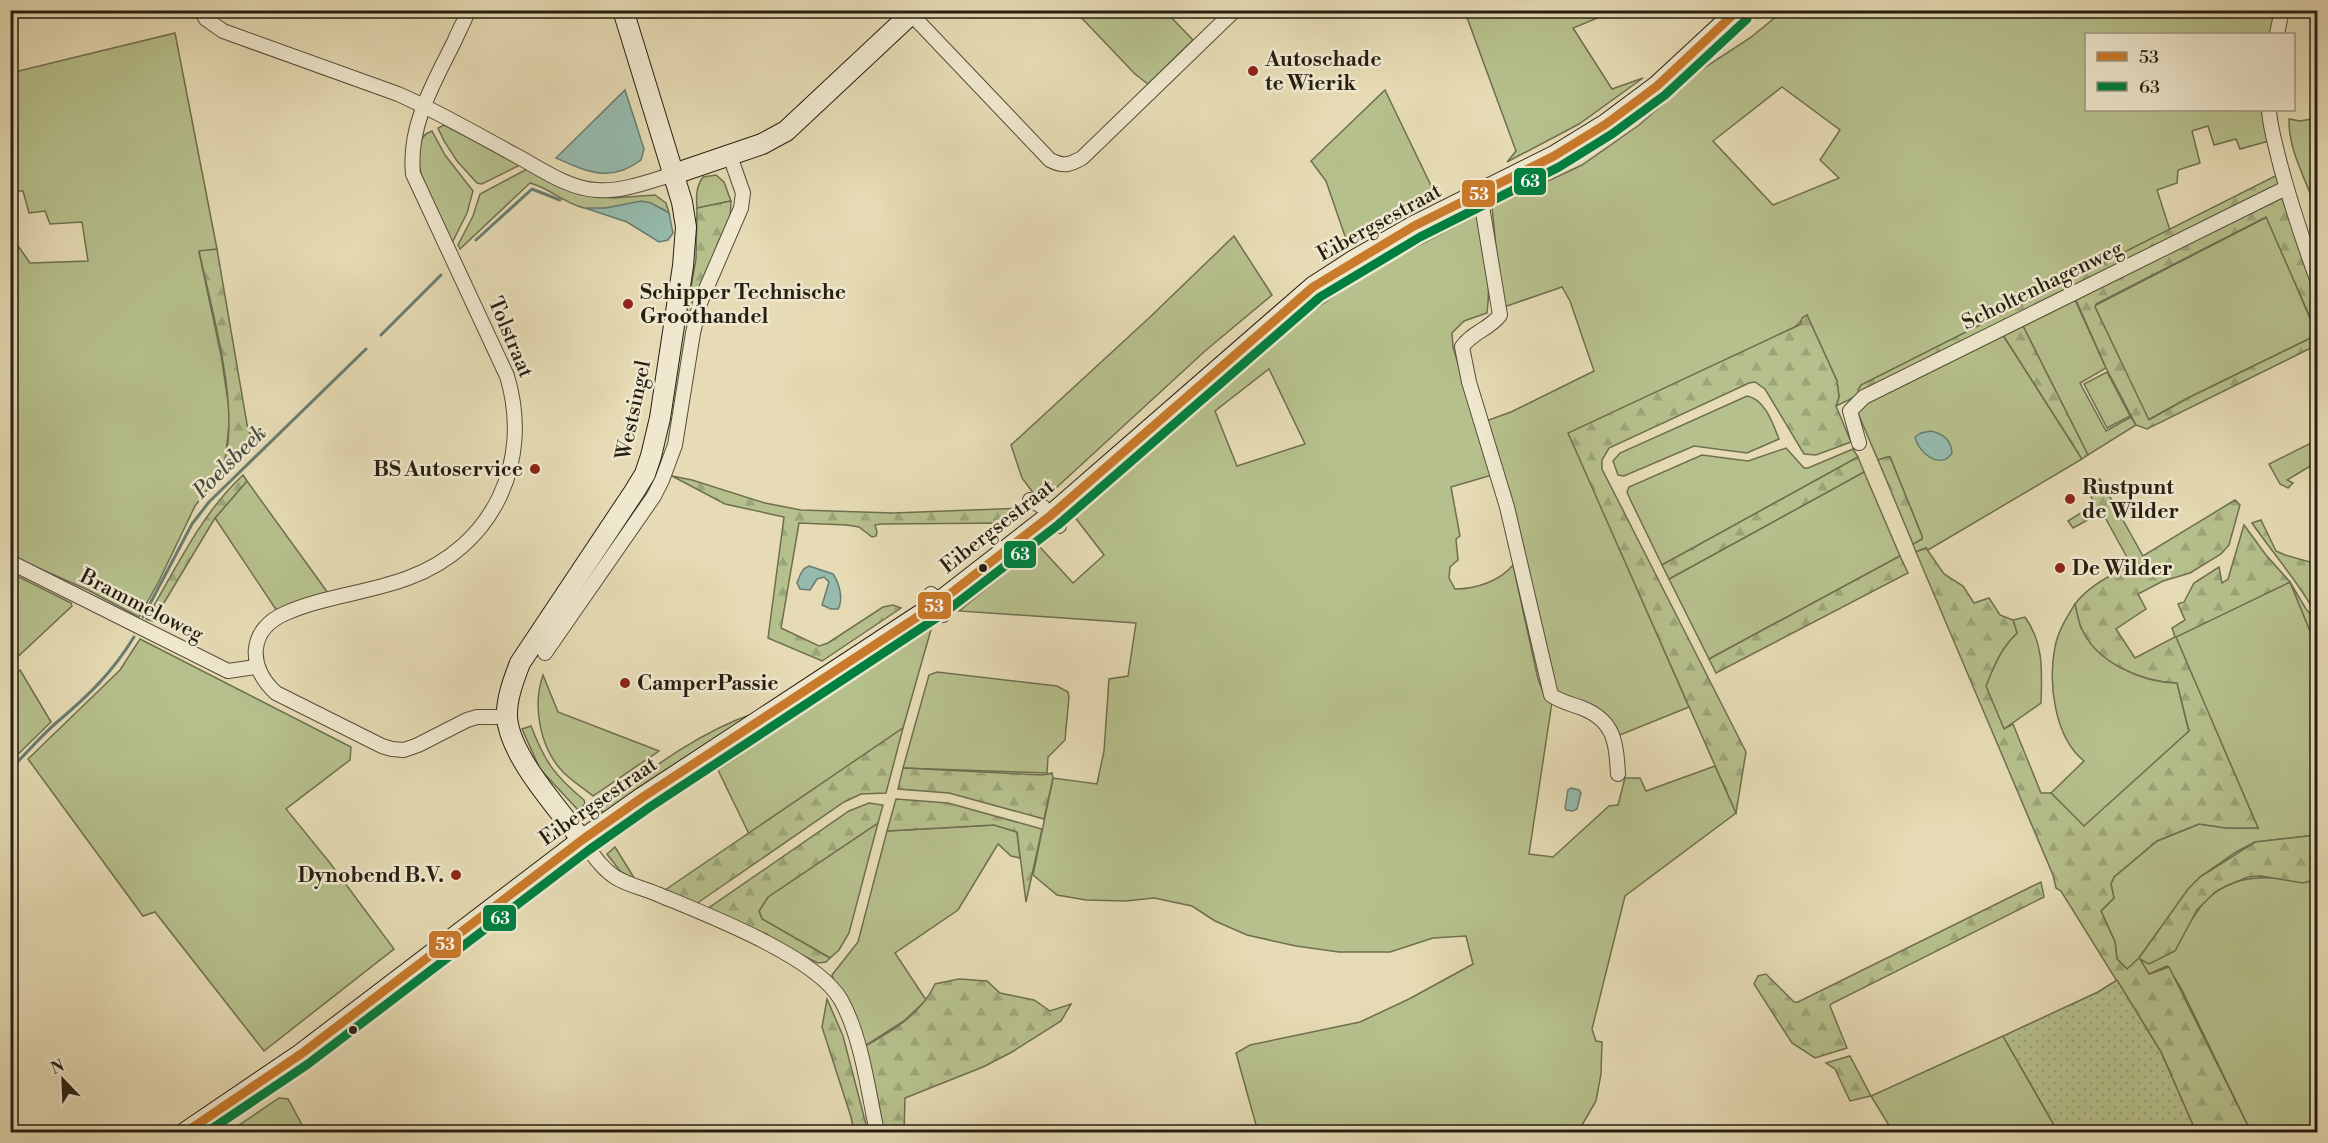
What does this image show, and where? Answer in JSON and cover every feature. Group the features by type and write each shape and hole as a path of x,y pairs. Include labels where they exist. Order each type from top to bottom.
{"main road":[{"name":"Westsingel","path":"582,840 525,764 514,745 507,717 513,683 520,663 645,474 662,409 683,266 686,227 674,174 623,10"},
{"name":"Eibergsestraat","path":"186,1132 301,1054 582,840 643,797 937,604 1054,521 1313,287 1414,226 1554,156 1606,124 1657,86 1739,10"},
{"path":"674,174 762,144 786,131 909,12"}],"street":[{"path":"201,10 206,19 223,31 423,105 554,176 579,186 597,190 630,187 674,174"},
{"name":"Tolstraat","path":"256,667 258,639 265,627 275,618 308,605 410,578 439,564 457,551 472,538 490,515 509,471 515,442 515,426 512,393 507,376 413,174 412,144 416,125 423,105 468,10"},
{"path":"909,12 1050,160 1060,165 1069,165 1082,158 1235,10"},
{"path":"2277,33 2282,10"},
{"path":"2269,111 2272,133 2286,188 2297,226 2318,282"},
{"path":"544,653 654,496 668,465 675,445 700,303 741,208 743,193 730,156"},
{"name":"Scholtenhagenweg","path":"1859,443 1850,411 1864,397 2286,188"},
{"path":"1480,194 1500,315 1496,321 1470,336 1462,347 1469,382 1507,507 1551,695 1560,702 1584,709 1602,718 1612,733 1618,774"},
{"path":"1030,500 1043,507 1054,521"},
{"name":"Brammeloweg","path":"10,562 228,671 256,667"},
{"path":"256,667 276,693 381,746 392,749 404,750 418,745 477,717 507,717"},
{"path":"582,840 601,865 618,880 703,912 795,959 822,978 840,999 849,1018 878,1132"}],"green space":[{"path":"1075,11 1165,11 1193,40 1148,84 1135,74"},
{"path":"1601,11 1600,17 1573,28 1612,89 1643,78 1579,124 1507,162 1516,151 1465,12"},
{"path":"1783,11 2276,11 2271,33 2085,33 2085,111 2263,111 2269,141 2240,149 2236,139 2214,145 2208,126 2192,131 2200,163 2178,170 2177,183 2157,190 2170,230 1861,385 1859,395 1836,406 1839,397 1837,381 1807,315 1795,327 1569,433 1689,707 1615,737 1556,693 1486,421 1511,412 1594,371 1570,301 1562,287 1504,307 1492,207 1582,165 1639,125 1669,99 1687,79 1750,38","holes":["1782,87 1840,130 1820,160 1839,178 1773,205 1713,141"]},
{"path":"175,33 217,249 199,252 221,355 230,415 225,463 195,506 139,617 88,590 11,556 10,277 16,243 30,263 88,261 82,222 50,224 45,211 29,213 23,191 17,191 11,170 10,73"},
{"path":"1385,90 1435,194 1385,219 1347,242 1326,181 1311,161"},
{"path":"2318,118 2317,211 2295,154 2289,119 2300,121"},
{"path":"444,125 520,165 482,184 477,183 457,161 444,141 438,128"},
{"path":"432,131 445,155 473,191 467,213 452,243 424,184 419,166 418,151 422,139"},
{"path":"527,169 580,194 613,198 655,195 666,203 669,213 647,203 596,209 584,208 530,183 460,249 458,245 473,216 480,194"},
{"path":"2279,174 2281,184 1859,395 1858,390 1861,385"},
{"path":"716,175 724,182 731,201 697,208 697,192 703,177"},
{"path":"2284,196 2317,272 2317,333 2266,217 2096,304 2095,307 2149,420 2188,398 2317,335 2317,345 2147,429 2136,425 2106,368 2076,300"},
{"path":"731,201 730,220 719,240 688,324 686,315 696,259 697,208"},
{"path":"1477,215 1487,264 1489,289 1487,313 1464,321 1452,333 1453,347 1492,475 1451,487 1460,536 1456,539 1458,560 1450,567 1449,578 1455,589 1471,588 1494,580 1513,565 1538,679 1546,699 1552,702 1529,854 1553,857 1609,806 1618,805 1625,778 1640,778 1646,791 1715,766 1736,813 1625,896 1592,1029 1596,1041 1602,1042 1601,1074 1596,1101 1578,1132 1324,1132 1322,1126 1289,1132 1258,1132 1236,1053 1250,1045 1360,1022 1409,999 1473,964 1466,936 1433,938 1390,952 1339,952 1296,946 1247,935 1215,921 1192,906 1154,898 1126,901 1086,900 1057,895 1033,875 1053,778 1097,784 1104,751 1109,679 1128,676 1136,623 959,611 1039,546 1073,583 1104,555 1074,516 1301,319 1370,271","holes":["1269,369 1305,444 1237,466 1215,411"]},
{"path":"2267,217 2317,335 2148,420 2096,305"},
{"path":"1234,236 1272,295 1205,351 1044,499 1037,498 1022,478 1011,445"},
{"path":"217,249 248,430 256,443 227,471 220,473 227,451 228,395 218,333 199,251"},
{"path":"2075,300 2106,368 2080,383 2106,431 2131,417 2136,425 2088,455 2023,326"},
{"path":"1807,315 1837,381 1839,397 1836,406 1851,442 1816,455 1804,454 1765,389 1755,382 1609,448 1602,460 1602,469 1746,752 1736,813 1568,433 1795,327 1801,324 1802,318"},
{"path":"2023,326 2088,455 2082,459 2003,335"},
{"path":"2003,335 2082,459 1928,550 1926,548 1916,552 1913,544 1922,539 1922,536 1890,457 1878,460 1857,411 1859,406"},
{"path":"2107,372 2130,416 2107,428 2084,384"},
{"path":"1747,396 1759,402 1763,407 1779,439 1747,453 1694,446 1624,476 1618,475 1613,461 1620,453"},
{"path":"2317,440 2317,462 2287,480 2293,483 2288,488 2280,484 2269,464"},
{"path":"1786,448 1804,468 1853,449 1858,457 1662,565 1627,492 1629,487 1702,455 1748,461"},
{"path":"1858,457 1864,472 1669,579 1662,565"},
{"path":"1890,457 1922,536 1922,539 1913,544 1878,460"},
{"path":"1864,472 1900,556 1709,659 1669,579"},
{"path":"243,475 247,481 215,518 153,621 146,619 201,525"},
{"path":"672,476 765,503 801,510 893,513 1025,508 1030,510 1008,527 1005,523 881,524 875,525 876,536 872,537 859,527 799,523 781,628 819,646 828,643 883,607 893,605 901,608 822,661 768,638 784,517 725,504"},
{"path":"2100,479 2143,556 2235,500 2240,505 2229,545 2221,554 2190,573 2163,581 2138,594 2146,609 2116,629 2135,658 2175,637 2172,628 2185,620 2178,604 2184,602 2194,583 2219,567 2222,583 2228,579 2244,525 2290,582 2176,637 2258,828 2226,828 2199,824 2157,841 2114,877 2111,884 2114,898 2101,911 2115,942 2117,959 2127,969 2139,958 2188,889 2200,877 2255,842 2317,835 2317,879 2303,883 2261,876 2248,877 2226,886 2215,892 2197,910 2175,951 2149,964 2140,959 2149,974 2169,967 2251,1132 2196,1132 2161,1052 2061,891 2056,888 2053,875 1916,552 1926,548 1944,574 1963,586 1974,603 1989,598 2000,615 2013,620 2017,633 2002,651 1986,686 2004,729 2013,724 2041,793 2051,793 2084,826 2189,731 2177,683 2149,679 2121,668 2097,650 2080,624 2075,604 2098,583 2126,568 2129,561 2102,512 2073,528 2068,521 2095,504 2086,488"},
{"path":"247,481 328,593 277,611 215,518"},
{"path":"2261,520 2276,551 2317,564 2317,610 2313,609 2252,523"},
{"path":"1900,556 1908,573 1716,673 1709,659"},
{"path":"11,573 71,603 72,606 11,663"},
{"path":"2290,582 2317,648 2317,835 2255,842 2236,852 2200,877 2189,889 2139,958 2178,933 2189,923 2206,900 2230,884 2256,878 2311,881 2317,879 2317,1132 2251,1132 2181,988 2167,966 2149,974 2127,969 2117,959 2115,942 2101,911 2114,898 2111,884 2114,877 2157,841 2199,824 2226,828 2258,828 2175,637"},
{"path":"2290,582 2306,609 2312,616 2317,617 2317,648"},
{"path":"2075,604 2081,628 2138,675 2177,683 2189,732 2084,827 2051,793 2084,761 2074,751 2060,724 2052,676 2056,641"},
{"path":"2025,617 2039,648 2041,703 2004,729 1985,686 2002,651 2017,633 2013,620"},
{"path":"932,626 903,728 749,834 718,770"},
{"path":"140,639 351,747 350,760 286,809 330,863 394,949 264,1051 155,912 143,916 28,759 120,670"},
{"path":"20,670 51,722 11,761 11,676"},
{"path":"937,672 1057,686 1068,692 1065,740 1048,757 1047,773 903,768 929,675"},
{"path":"543,675 558,712 659,751 593,796 563,772 555,762 544,739 538,713"},
{"path":"752,714 606,813 602,812 599,807 672,755 711,732"},
{"path":"531,726 552,767 565,783 584,800 585,804 578,810 540,769 522,729"},
{"path":"903,728 886,793 861,794 844,802 696,904 665,890"},
{"path":"903,768 1042,775 1052,773 1053,778 1044,819 949,793 898,789"},
{"path":"896,799 948,803 1042,829 1026,902 1017,832 994,825 887,831"},
{"path":"869,803 883,805 878,823 768,897 759,911 762,919 830,958 826,962 818,963 707,909 849,811"},
{"path":"878,823 849,933 839,950 830,958 762,919 759,911 768,897"},
{"path":"995,825 1017,832 1020,858 1011,856 998,844 958,910 895,953 926,1000 904,1021 860,1049 832,975 858,942 887,831"},
{"path":"615,847 636,881 620,871 607,854"},
{"path":"2041,882 2044,897 1831,1004 1847,1048 1815,1058 1792,1043 1754,984 1758,976 1766,974 1794,1002 1798,1002"},
{"path":"959,979 987,981 1000,993 1034,1000 1050,1011 1071,1004 1061,1021 1012,1052 983,1067 905,1098 904,1132 881,1132 860,1049 893,1030 913,1014 935,984"},
{"path":"2117,980 2161,1052 2196,1132 2058,1132 2003,1036 2098,992"},
{"path":"827,999 843,1036 868,1132 854,1132 822,1027"},
{"path":"2003,1036 2058,1132 1893,1132 1871,1096"},
{"path":"1850,1056 1871,1096 1850,1101 1835,1069 1826,1063"},
{"path":"279,1098 288,1099 306,1132 229,1132"}],"water":[{"path":"625,90 644,149 641,160 619,171 599,173 556,158"},
{"path":"641,201 651,203 669,213 673,233 668,240 659,242 627,222 585,208 606,208"},
{"path":"1931,431 1948,441 1952,453 1947,458 1936,460 1930,457 1917,443 1915,437"},
{"path":"809,566 833,574 840,591 841,601 838,609 822,605 829,582 824,577 817,579 810,590 800,589 797,583 802,571"},
{"path":"1571,788 1581,793 1577,809 1573,811 1565,808 1568,790"}],"waterway":[{"name":"Poelsbeek","path":"476,240 532,189 560,200"},
{"name":"Poelsbeek","path":"381,335 441,275"},
{"name":"Poelsbeek","path":"143,617 192,524 209,502 366,349"},
{"name":"Poelsbeek","path":"10,769 99,683 134,637"}],"transit line":[{"name":"53","path":"186,1132 301,1054 582,840 643,797 937,604 1050,516 1313,287 1414,226 1554,156 1606,124 1657,86 1738,10"},
{"name":"63","path":"207,1132 308,1064 589,850 650,807 944,613 1058,525 1320,297 1420,237 1559,167 1612,134 1665,95 1747,19"}],"place":[{"name":"Autoschade te Wierik","path":"1253,71"},
{"name":"Schipper Technische Groothandel","path":"628,304"},
{"name":"BS Autoservice","path":"535,469"},
{"name":"Rustpunt de Wilder","path":"2070,499"},
{"name":"De Wilder","path":"2060,568"},
{"name":"CamperPassie","path":"625,683"},
{"name":"Dynobend B.V.","path":"456,875"}]}
